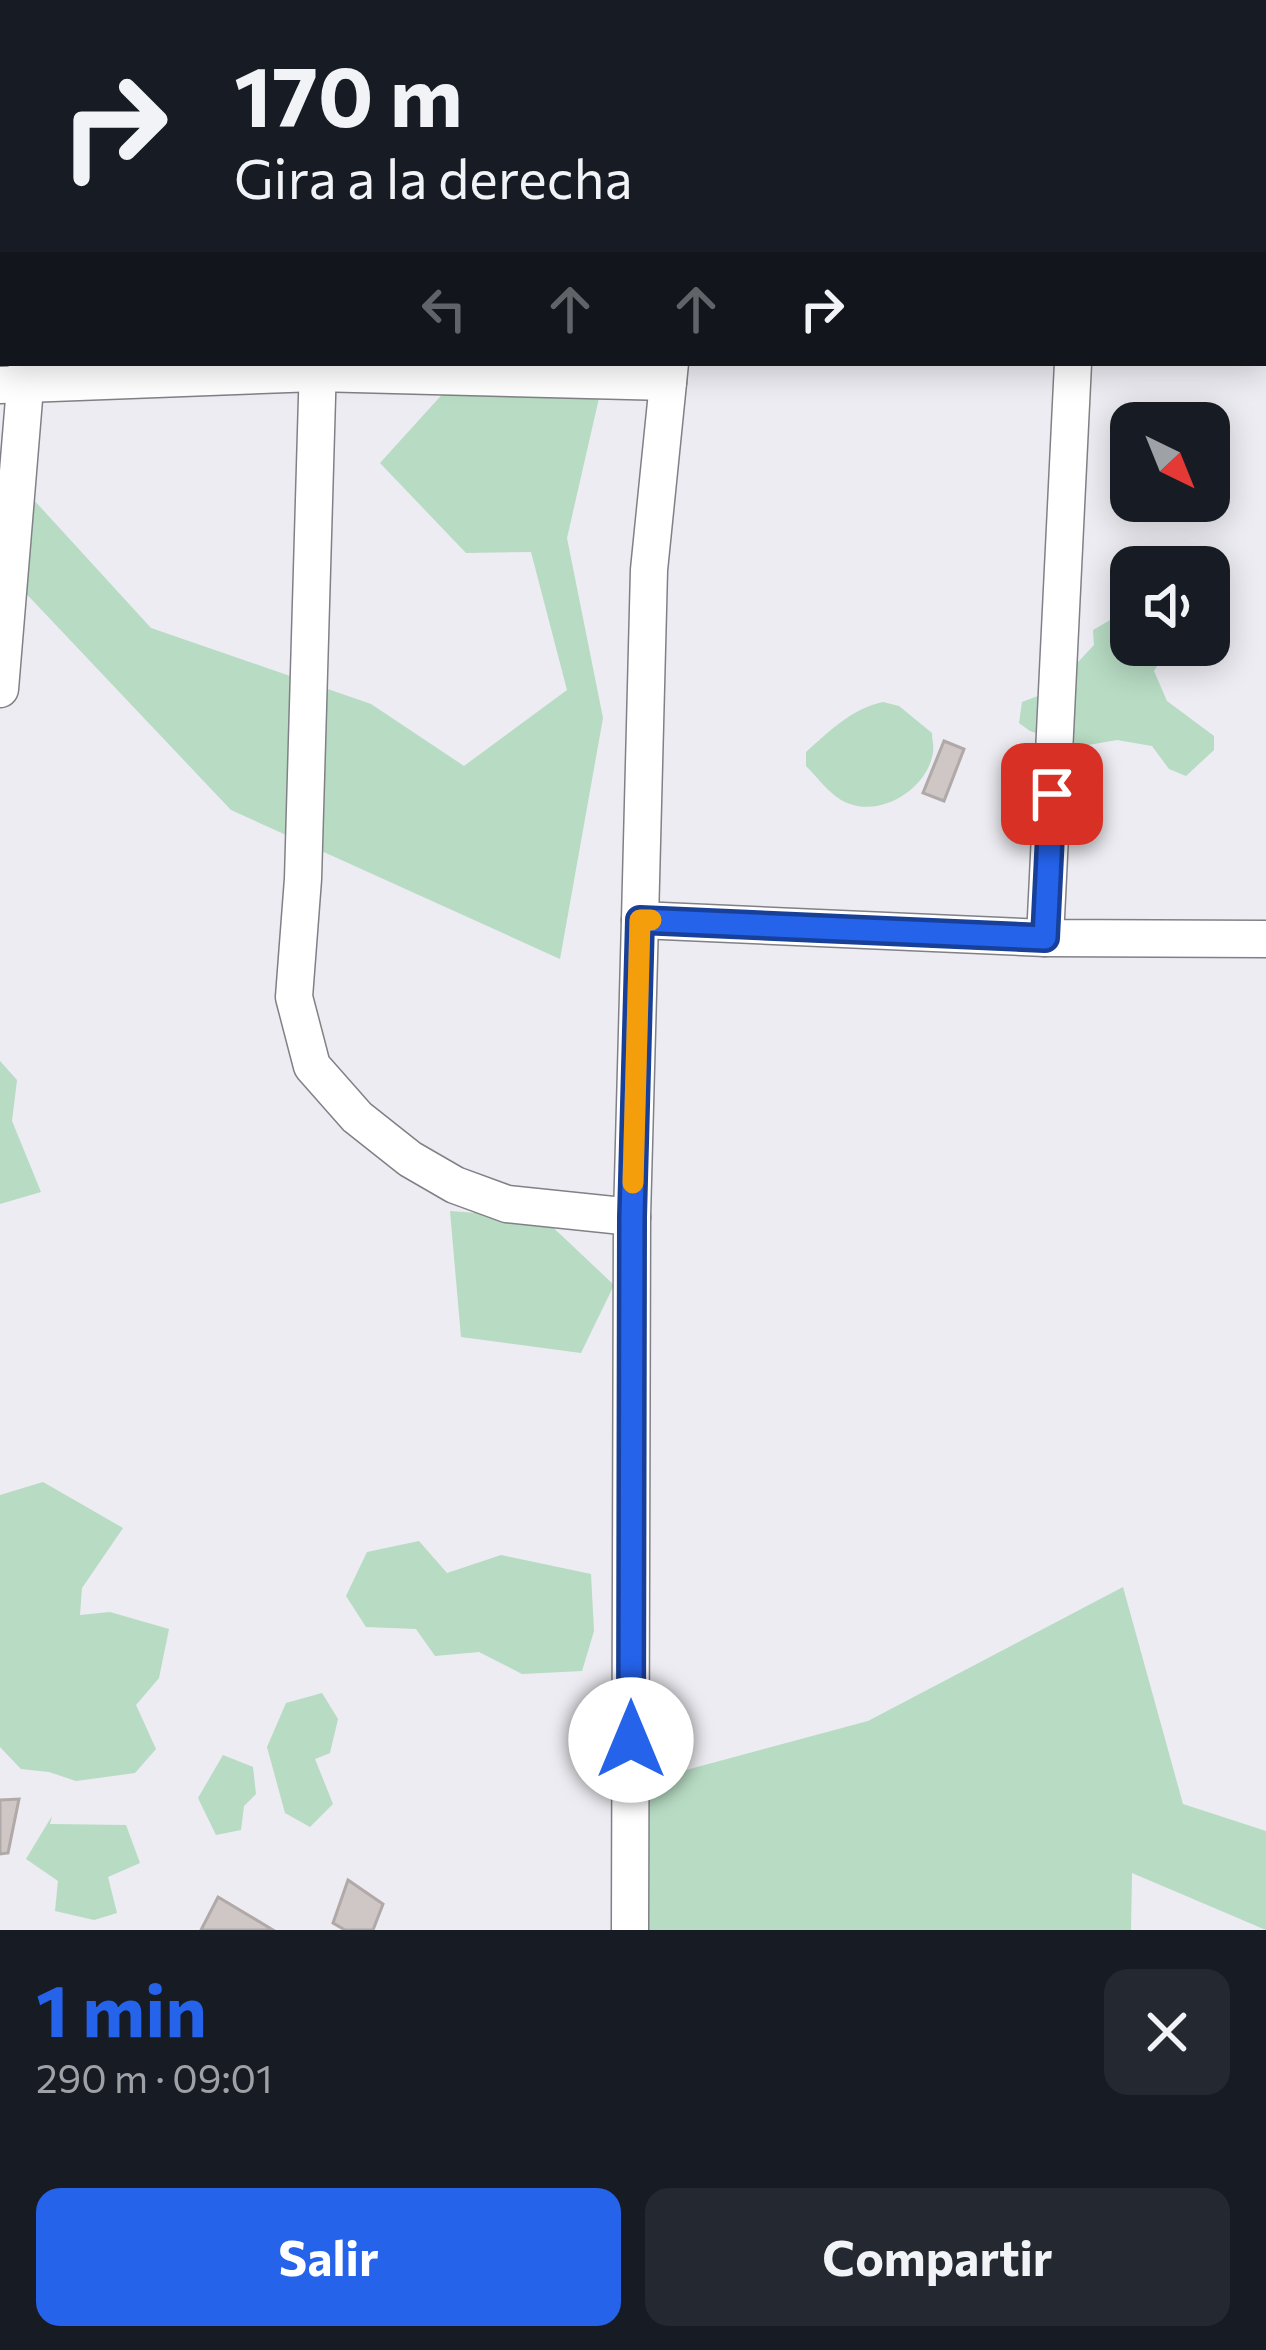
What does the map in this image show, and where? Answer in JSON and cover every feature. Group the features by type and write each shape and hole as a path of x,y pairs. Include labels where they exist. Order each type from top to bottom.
{"street":[{"path":"1045,938 1073,366"},
{"path":"317,368 303,879 295,997 312,1066 357,1117 410,1159 455,1185 507,1204 632,1217"},
{"path":"0,689 18,377 317,368 669,373 649,570 632,1217 630,1930"},
{"path":"640,920 1045,938 1266,939"}],"green space":[{"path":"606,366 567,538 603,718 560,959 231,810 0,566 0,463 151,628 371,704 464,766 567,690 531,552 466,553 380,463 457,378"},
{"path":"1110,620 1110,666 1157,666 1154,671 1167,701 1214,736 1214,750 1186,776 1169,769 1152,746 1117,740 1077,747 1019,723 1022,702 1051,691 1094,645 1093,630"},
{"path":"883,702 899,706 932,733 929,766 913,788 890,802 863,807 850,804 806,766 806,752 851,715"},
{"path":"0,1061 17,1080 12,1121 41,1192 0,1204"},
{"path":"450,1211 543,1218 614,1285 581,1353 461,1337"},
{"path":"43,1482 123,1528 82,1588 80,1615 110,1612 169,1629 159,1678 136,1705 156,1749 135,1773 76,1781 21,1769 0,1747 0,1495"},
{"path":"419,1541 447,1573 501,1555 591,1574 594,1631 582,1671 522,1674 479,1652 435,1656 416,1629 366,1627 346,1596 367,1552"},
{"path":"1123,1587 1183,1804 1266,1831 1266,1930 1132,1873 1131,1930 641,1930 649,1780 868,1721"},
{"path":"322,1693 338,1719 330,1753 315,1759 333,1804 310,1827 285,1813 267,1747 286,1703"},
{"path":"223,1755 253,1767 256,1794 244,1806 241,1830 216,1835 198,1798"},
{"path":"52,1816 50,1824 126,1825 140,1863 108,1877 117,1913 94,1920 55,1911 58,1881 26,1859"}],"building":[{"path":"944,741 964,749 944,801 923,793"},
{"path":"19,1799 8,1853 0,1854 0,1800"},
{"path":"348,1880 383,1904 373,1930 345,1930 333,1923"},
{"path":"218,1897 273,1930 201,1930"}],"slow traffic":[{"path":"633,1183 640,920 651,920"}],"route":[{"path":"631,1740 632,1217 640,920 1045,938 1052,794"}]}
